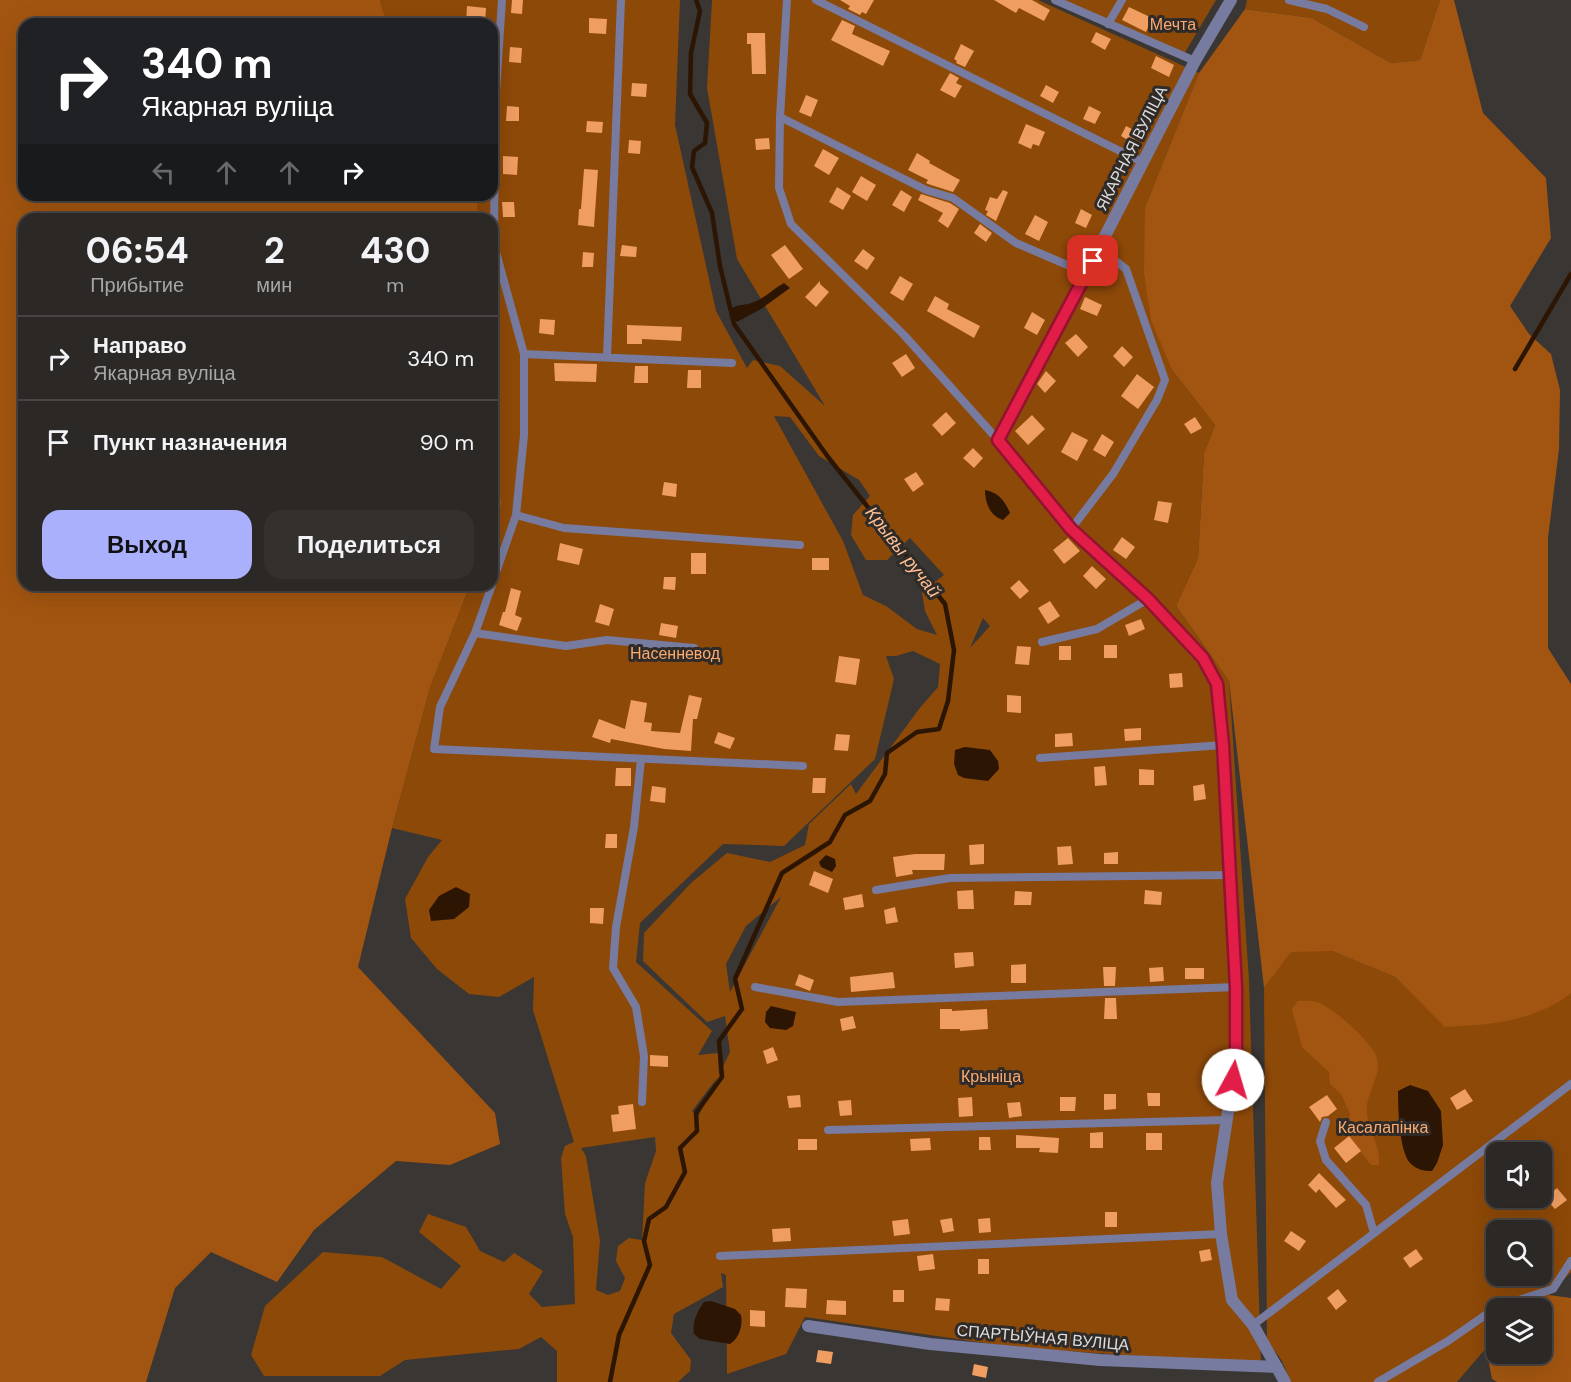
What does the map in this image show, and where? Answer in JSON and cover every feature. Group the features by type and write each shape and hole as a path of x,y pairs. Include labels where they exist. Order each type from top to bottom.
{"street":[{"name":"ЯКАРНАЯ ВУЛІЦА","path":"998,440 1195,61 1230,0"},
{"path":"998,440 1071,529 1148,599 1203,658 1217,684 1223,745 1236,987 1236,1060 1217,1183 1221,1234 1232,1300 1253,1325 1285,1382"},
{"name":"СПАРТЫЎНАЯ ВУЛІЦА","path":"808,1326 930,1344 1100,1360 1277,1367"}],"lane":[{"path":"498,61 502,0"},
{"path":"607,357 621,0"},
{"path":"787,0 780,117 779,188 791,224 904,335 998,440"},
{"path":"816,0 1142,162"},
{"path":"1054,0 1195,61"},
{"path":"1108,24 1122,0"},
{"path":"1289,0 1327,9 1364,27"},
{"path":"780,117 926,190 953,198 1016,243 1086,273"},
{"path":"1071,529 1113,474 1157,400 1165,380 1126,269 1099,248"},
{"path":"498,259 525,354 524,435 516,515 498,568"},
{"path":"525,354 732,363"},
{"path":"516,515 564,528 800,545"},
{"path":"490,591 475,633 440,707 434,749 803,766"},
{"path":"1042,642 1098,629 1148,599"},
{"path":"475,633 566,646 607,640 694,648"},
{"path":"1040,758 1223,745"},
{"path":"641,759 634,826 616,927 612,968 636,1007 644,1056 642,1102"},
{"path":"876,890 950,878 1231,875"},
{"path":"755,987 837,1002 1236,987"},
{"path":"1253,1325 1571,1084"},
{"path":"828,1130 1227,1120"},
{"path":"1326,1122 1320,1141 1326,1160 1366,1205 1374,1233"},
{"path":"720,1256 1221,1234"},
{"path":"1378,1382 1448,1341 1497,1307 1553,1288 1571,1260"}],"green space":[{"path":"380,0 680,0 675,125 716,311 747,368 753,360 780,366 825,406 737,259 707,88 712,0 1038,0 1199,73 1145,207 1172,370 1215,425 1204,453 1198,558 1176,606 1229,681 1249,980 1261,1364 1020,1348 805,1317 786,1354 727,1374 726,1275 721,1273 723,1287 674,1314 671,1333 691,1360 690,1371 678,1382 557,1382 557,1351 541,1337 519,1349 405,1360 380,1376 264,1376 251,1355 265,1306 323,1252 382,1257 441,1289 461,1266 419,1232 428,1214 466,1227 480,1251 504,1262 514,1253 543,1271 529,1294 542,1307 575,1304 573,1237 565,1214 561,1158 565,1146 574,1142 533,1010 534,977 499,997 469,994 437,969 411,938 405,899 428,857 442,840 392,828 430,688 468,591 498,591 498,514 502,504 498,487 498,213 477,213 477,201 498,201 498,18 385,18","holes":["774,416 790,417 819,456 859,480 870,496 853,515 851,535 866,560 887,560 910,538 944,575 922,592 925,611 937,635 917,629 886,606 863,595 843,541","983,618 990,626 970,648","913,651 940,664 938,687 856,794 851,784 809,824 805,845 770,862 727,853 691,883 644,933 643,961 707,1022 725,1016 730,1052 719,1075 718,1053 698,1055 712,1031 636,962 640,923 723,844 784,846 875,759 894,679 886,656 896,656","781,897 730,992 726,964 746,926","717,1078 698,1117 692,1111","655,1137 656,1151 645,1183 642,1240 629,1238 618,1246 616,1261 625,1278 620,1291 608,1295 596,1290 600,1241 586,1156 581,1148"]},
{"name":"Мечта","path":"1061,0 1216,0 1183,56"},
{"path":"1247,0 1440,0 1420,60 1391,63 1312,18 1245,9"},
{"name":"Касалапінка","path":"1291,951 1332,951 1395,977 1445,1026 1508,1003 1571,993 1571,1272 1546,1298 1486,1298 1486,1348 1457,1382 1291,1382 1282,1361 1267,1340 1264,988"}],"shaded area":[{"path":"0,0 380,0 385,18 18,18 18,201 477,201 477,213 18,213 18,591 468,591 430,688 392,828 358,967 495,1113 500,1144 450,1165 396,1161 314,1230 277,1282 211,1252 175,1288 146,1382 0,1382"},
{"path":"1440,0 1454,0 1483,113 1546,178 1551,238 1510,306 1529,334 1551,354 1560,390 1559,449 1548,538 1548,648 1571,684 1571,993 1547,1008 1509,1021 1445,1027 1395,977 1332,951 1291,952 1264,988 1229,681 1176,606 1198,558 1204,453 1215,425 1172,370 1151,320 1144,273 1145,207 1199,73 1245,9 1312,18 1391,63 1420,60"},
{"path":"784,283 790,288 761,309 737,322 732,317 730,310 733,308 758,300"},
{"path":"498,487 502,504 498,514"},
{"path":"985,490 997,495 1006,505 1010,513 1003,520 989,508"},
{"path":"965,747 990,750 998,761 999,769 988,781 958,775 954,764 955,750"},
{"path":"826,855 835,859 836,866 832,872 821,867 819,862"},
{"path":"456,887 470,894 469,907 454,919 431,921 429,910 439,896"},
{"path":"1298,1001 1314,1001 1331,1010 1360,1034 1374,1051 1378,1065 1376,1079 1368,1098 1367,1112 1378,1151 1379,1165 1371,1165 1350,1139 1348,1131 1350,1114 1341,1094 1330,1084 1329,1072 1302,1047 1292,1009"},
{"path":"771,1006 796,1012 793,1026 786,1030 770,1028 765,1022 766,1012"},
{"path":"1410,1085 1428,1091 1441,1111 1443,1145 1432,1171 1421,1170 1410,1163 1403,1149 1398,1091"},
{"path":"1549,1295 1571,1298 1571,1382 1497,1382 1492,1379 1489,1364 1552,1364 1552,1298 1546,1298"},
{"path":"711,1301 735,1309 741,1315 740,1331 730,1344 700,1339 694,1334 694,1321 697,1313 704,1302"}],"building":[{"path":"512,0 523,0 522,14 511,13"},
{"path":"840,0 874,0 866,14 862,12 860,15 848,9 850,6"},
{"path":"994,0 1032,0 1050,10 1044,21 1019,8 1016,13"},
{"path":"467,6 486,8 485,18 466,18"},
{"path":"1129,7 1152,18 1146,32 1122,20"},
{"path":"589,18 607,19 606,34 589,33"},
{"path":"842,20 855,26 852,34 890,51 883,66 831,40"},
{"path":"1096,32 1111,39 1105,50 1091,42"},
{"path":"747,33 765,33 766,74 752,74 751,44 747,44"},
{"path":"961,44 974,51 965,67 956,63 954,59"},
{"path":"510,47 522,48 521,63 509,62"},
{"path":"1156,56 1174,65 1169,77 1151,68"},
{"path":"950,73 959,78 956,83 962,86 955,98 940,90"},
{"path":"632,83 647,84 646,97 631,96"},
{"path":"1046,85 1059,92 1053,103 1040,96"},
{"path":"806,95 818,100 811,117 799,112"},
{"path":"507,106 519,107 519,121 506,121"},
{"path":"1089,106 1101,112 1095,124 1083,119"},
{"path":"587,121 603,122 602,133 586,132"},
{"path":"1026,124 1045,132 1039,146 1033,144 1031,149 1018,143"},
{"path":"1126,126 1138,132 1133,143 1121,136"},
{"path":"769,138 770,149 756,150 755,139"},
{"path":"629,140 641,141 640,154 628,153"},
{"path":"823,149 839,158 829,175 814,166"},
{"path":"917,153 930,161 929,163 960,180 953,192 928,184 926,183 928,180 908,170"},
{"path":"503,156 518,157 517,175 503,174"},
{"path":"584,169 598,170 594,227 578,225"},
{"path":"861,176 876,185 867,201 852,192"},
{"path":"837,187 851,196 843,210 829,202"},
{"path":"901,190 912,197 904,212 892,205"},
{"path":"1003,190 1008,192 996,221 986,215 988,211 985,210 990,197 997,199"},
{"path":"921,194 950,203 959,209 948,228 938,221 943,213 918,200"},
{"path":"502,202 514,202 515,217 503,217"},
{"path":"1081,209 1092,215 1086,228 1075,223"},
{"path":"1035,215 1048,222 1039,241 1025,234"},
{"path":"980,224 992,233 986,242 974,233"},
{"path":"622,245 637,247 636,257 620,256"},
{"path":"785,245 803,269 789,279 771,255"},
{"path":"863,249 875,258 867,270 854,261"},
{"path":"583,252 594,253 593,267 582,267"},
{"path":"900,276 913,284 903,301 890,293"},
{"path":"820,281 820,284 829,292 816,307 805,297"},
{"path":"935,296 949,304 947,309 980,326 974,338 927,311"},
{"path":"1085,297 1102,305 1097,316 1080,309"},
{"path":"1032,312 1045,320 1037,335 1024,328"},
{"path":"540,319 555,320 554,335 539,333"},
{"path":"627,325 682,327 681,341 642,339 642,344 627,344"},
{"path":"1076,334 1088,347 1078,357 1065,343"},
{"path":"1122,346 1133,357 1124,367 1113,356"},
{"path":"906,354 915,368 902,377 892,363"},
{"path":"554,363 597,364 596,382 555,381"},
{"path":"635,366 648,366 648,383 634,383"},
{"path":"688,370 701,370 701,388 687,388"},
{"path":"1046,371 1056,381 1045,393 1037,384"},
{"path":"1137,374 1154,387 1138,409 1121,396"},
{"path":"946,412 956,423 942,436 932,425"},
{"path":"1032,415 1045,429 1028,445 1015,431"},
{"path":"1195,417 1202,428 1191,434 1184,424"},
{"path":"1072,432 1088,440 1077,461 1061,452"},
{"path":"1102,434 1114,442 1105,457 1093,450"},
{"path":"973,448 983,458 974,468 963,458"},
{"path":"916,472 924,484 913,492 904,479"},
{"path":"664,482 677,484 676,497 662,495"},
{"path":"1158,501 1172,503 1168,523 1154,520"},
{"path":"1122,537 1135,547 1126,559 1113,550"},
{"path":"1068,538 1080,551 1064,564 1053,550"},
{"path":"560,543 583,549 579,565 557,560"},
{"path":"691,553 706,553 706,574 691,574"},
{"path":"812,558 829,558 829,570 812,570"},
{"path":"1092,566 1106,579 1096,589 1083,576"},
{"path":"664,577 676,577 675,590 663,589"},
{"path":"1019,580 1029,591 1020,599 1010,588"},
{"path":"511,588 521,591 515,615 522,618 517,631 499,625"},
{"path":"1050,601 1060,616 1048,624 1038,608"},
{"path":"600,604 614,609 609,626 595,622"},
{"path":"1141,619 1145,629 1129,636 1125,625"},
{"path":"661,623 678,626 676,638 659,635"},
{"path":"1104,645 1117,645 1117,658 1104,658"},
{"path":"1017,646 1031,647 1029,665 1015,664"},
{"path":"1059,646 1071,646 1071,660 1059,660"},
{"path":"839,656 860,659 856,685 835,682"},
{"path":"1182,673 1183,687 1170,688 1169,674"},
{"path":"689,695 702,698 697,719 693,719 691,751 664,749 611,739 610,743 592,737 599,719 625,729 631,700 647,703 644,722 652,723 651,731 680,733"},
{"path":"1007,695 1021,696 1021,713 1007,712"},
{"path":"1141,728 1141,740 1125,741 1124,729"},
{"path":"718,732 735,738 730,749 714,743"},
{"path":"1072,733 1073,746 1055,747 1055,734"},
{"path":"836,734 850,735 848,751 834,750"},
{"path":"1105,766 1107,785 1095,786 1094,767"},
{"path":"616,768 631,768 631,786 615,786"},
{"path":"1139,769 1154,770 1154,785 1139,785"},
{"path":"813,778 826,778 825,793 812,793"},
{"path":"1204,784 1206,799 1194,801 1193,786"},
{"path":"652,786 666,788 665,803 650,801"},
{"path":"606,834 617,834 617,848 605,848"},
{"path":"984,844 984,864 970,865 969,845"},
{"path":"1071,846 1073,864 1058,865 1057,847"},
{"path":"1118,852 1118,864 1104,864 1104,853"},
{"path":"945,854 944,870 912,870 913,874 896,877 893,857"},
{"path":"814,871 833,879 828,893 809,885"},
{"path":"973,890 974,909 958,909 957,891"},
{"path":"1145,890 1162,892 1161,905 1144,904"},
{"path":"1015,891 1032,892 1031,905 1014,905"},
{"path":"862,894 864,907 845,910 843,898"},
{"path":"895,907 898,922 886,924 884,910"},
{"path":"590,908 604,908 603,924 590,923"},
{"path":"973,952 974,966 955,968 954,953"},
{"path":"1026,964 1026,983 1011,983 1011,965"},
{"path":"1103,967 1116,967 1115,986 1104,986"},
{"path":"1163,967 1164,981 1150,982 1149,968"},
{"path":"1185,968 1204,968 1204,979 1185,979"},
{"path":"893,972 895,988 851,992 850,977"},
{"path":"799,974 814,980 810,991 795,985"},
{"path":"1105,998 1116,998 1117,1019 1104,1019"},
{"path":"940,1009 952,1009 952,1011 987,1009 988,1029 960,1031 960,1029 940,1029"},
{"path":"853,1016 856,1028 842,1031 840,1019"},
{"path":"773,1047 778,1060 767,1064 763,1051"},
{"path":"650,1055 668,1056 668,1067 650,1066"},
{"path":"1465,1089 1473,1101 1457,1110 1450,1098"},
{"path":"1147,1093 1160,1093 1160,1106 1148,1106"},
{"path":"1104,1094 1116,1094 1116,1109 1104,1110"},
{"path":"800,1095 801,1107 789,1108 787,1096"},
{"path":"1327,1095 1337,1109 1328,1116 1322,1117 1320,1122 1309,1107"},
{"path":"972,1097 973,1116 959,1117 958,1098"},
{"path":"1060,1097 1076,1097 1075,1111 1060,1111"},
{"path":"851,1100 852,1115 840,1116 838,1101"},
{"path":"1020,1102 1022,1116 1009,1118 1007,1103"},
{"path":"633,1104 636,1129 613,1132 611,1115 619,1114 618,1106"},
{"path":"1103,1132 1103,1148 1090,1148 1090,1133"},
{"path":"1146,1133 1162,1133 1162,1150 1146,1150"},
{"path":"1016,1135 1059,1138 1058,1153 1039,1152 1040,1148 1016,1148"},
{"path":"1349,1136 1361,1151 1346,1163 1334,1148"},
{"path":"979,1137 990,1137 991,1150 979,1150"},
{"path":"930,1138 931,1150 911,1151 910,1139"},
{"path":"798,1139 817,1139 817,1150 798,1150"},
{"path":"1319,1173 1346,1200 1336,1208 1319,1189 1316,1193 1308,1185"},
{"path":"1557,1188 1567,1200 1555,1209 1552,1206 1552,1192"},
{"path":"1105,1212 1117,1212 1117,1227 1105,1227"},
{"path":"952,1218 954,1231 943,1233 940,1220"},
{"path":"990,1218 991,1232 979,1233 978,1219"},
{"path":"908,1219 910,1234 894,1236 892,1221"},
{"path":"790,1228 791,1241 773,1242 772,1229"},
{"path":"1291,1231 1306,1241 1299,1251 1284,1241"},
{"path":"1210,1249 1212,1260 1201,1262 1199,1251"},
{"path":"1416,1249 1423,1259 1410,1268 1403,1258"},
{"path":"933,1254 935,1269 919,1271 917,1256"},
{"path":"978,1259 989,1259 989,1274 978,1274"},
{"path":"786,1288 807,1289 806,1308 785,1307"},
{"path":"1338,1289 1347,1301 1336,1310 1327,1298"},
{"path":"893,1290 904,1290 904,1302 893,1302"},
{"path":"936,1298 950,1299 949,1311 935,1310"},
{"path":"827,1300 846,1301 846,1315 826,1314"},
{"path":"750,1310 765,1311 765,1327 750,1326"},
{"path":"1007,1330 1021,1331 1021,1343 1006,1342"},
{"path":"818,1350 833,1352 831,1364 816,1362"},
{"path":"974,1364 988,1367 986,1378 972,1375"}],"waterway":[{"name":"Крывы ручай","path":"610,1382 619,1335 650,1265 644,1241 649,1219 666,1207 685,1172 680,1148 697,1131 696,1113 722,1077 719,1041 742,1009 735,979 782,873 830,842 845,815 870,801 885,774 887,753 917,732 939,729 948,701 954,650 945,604 828,457 734,324 720,266 712,213 692,167 694,151 705,143 707,123 690,94 691,53 700,11 696,0"},
{"path":"1515,369 1571,274"}],"route":[{"path":"1093,261 998,440 1071,529 1148,599 1203,658 1217,684 1223,745 1236,987 1236,1060 1233,1080"}],"park label":[{"name":"Насенневод","path":"675,653"},
{"name":"Крыніца","path":"991,1076"}]}
